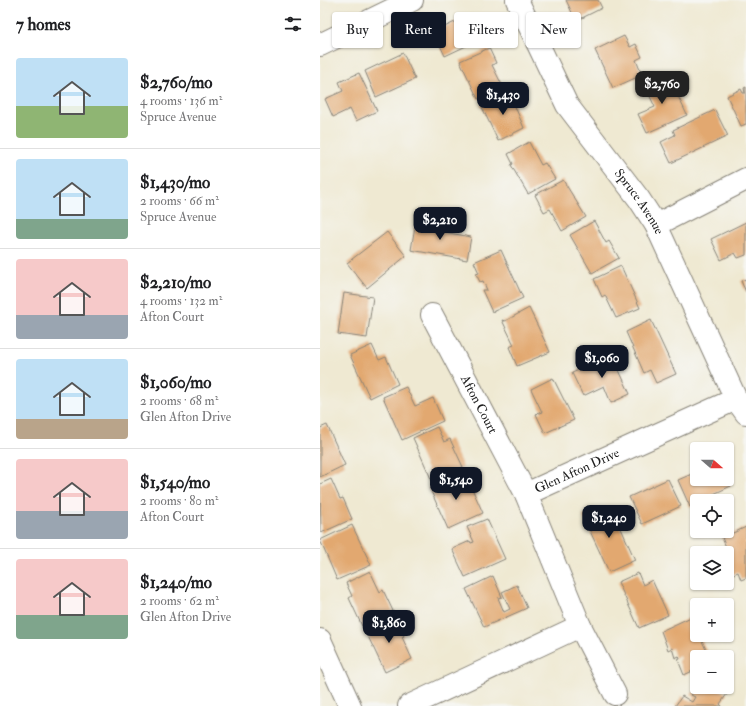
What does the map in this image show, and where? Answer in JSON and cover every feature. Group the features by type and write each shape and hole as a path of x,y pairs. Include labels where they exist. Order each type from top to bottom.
{"street":[{"path":"320,45 412,0"},
{"name":"Spruce Avenue","path":"518,0 567,105 639,199 656,225 741,406"},
{"path":"656,225 746,179"},
{"name":"Afton Court","path":"432,315 526,494"},
{"name":"Glen Afton Drive","path":"615,694 580,626 526,494 741,406"},
{"path":"409,706 580,626"},
{"path":"320,640 350,706"}],"building":[{"path":"566,0 598,0 602,8 581,18 581,12 572,12"},
{"path":"454,22 454,48 462,48 445,56 441,48 446,48 446,26"},
{"path":"624,36 630,47 636,44 642,57 636,60 642,75 613,88 595,50"},
{"path":"489,48 496,63 492,65 503,87 478,99 460,61"},
{"path":"403,53 415,79 376,97 365,71"},
{"path":"359,73 377,111 356,121 350,109 333,117 325,99 343,91 339,82"},
{"path":"668,75 687,115 647,133 638,114 655,107 645,86"},
{"path":"746,87 746,124 741,126 727,96 741,89 743,93 745,93 744,88"},
{"path":"509,92 524,128 498,141 481,105"},
{"path":"715,110 728,136 671,163 661,142 675,135 673,130"},
{"path":"529,142 541,165 545,163 555,179 528,194 511,165 513,164 508,154"},
{"path":"563,180 586,217 562,231 550,209 544,212 535,195"},
{"path":"428,218 446,221 444,232 471,237 467,260 411,250 415,226 425,228"},
{"path":"594,221 606,243 609,241 619,258 592,273 570,235"},
{"path":"746,222 746,255 738,258 735,253 721,260 711,239"},
{"path":"387,232 406,256 367,288 347,263"},
{"path":"501,250 523,298 492,312 482,290 487,290 483,281 480,282 476,274 479,273 474,262"},
{"path":"621,266 640,308 616,318 605,295 602,297 594,279"},
{"path":"746,279 746,292 741,281"},
{"path":"344,293 373,297 367,338 338,334"},
{"path":"529,308 550,352 517,366 509,347 514,345 502,320 505,321"},
{"path":"651,320 676,374 656,383 650,370 644,373 626,332"},
{"path":"372,345 379,360 386,357 398,384 370,398 350,355"},
{"path":"612,355 630,394 611,403 604,386 583,396 572,373"},
{"path":"553,378 574,420 545,433 536,414 542,412 531,389"},
{"path":"406,387 415,406 433,398 443,421 402,440 383,397"},
{"path":"327,425 345,465 320,477 320,428"},
{"path":"437,427 444,442 450,439 463,467 432,481 413,438"},
{"path":"465,473 483,513 448,529 430,489"},
{"path":"690,475 690,486 731,486 714,494 690,494 690,507 678,480"},
{"path":"331,479 340,499 343,498 352,519 321,533 320,484"},
{"path":"668,479 681,506 642,524 629,497"},
{"path":"604,507 610,520 616,517 635,560 609,572 583,516"},
{"path":"487,519 505,559 465,577 452,549 470,541 471,543 474,542 467,527"},
{"path":"352,525 371,565 337,580 320,540"},
{"path":"746,527 746,578 741,580 738,572 734,574 734,546 726,546 722,538 734,538 734,532"},
{"path":"370,571 380,592 383,590 393,611 362,626 349,598 352,596 346,583"},
{"path":"638,573 643,585 652,580 668,615 639,628 618,582"},
{"path":"493,576 502,597 498,598 504,612 510,609 502,592 517,585 527,608 484,627 466,589"},
{"path":"395,617 404,636 402,637 412,659 385,672 365,630"},
{"path":"690,617 690,642 702,642 706,650 690,650 690,672 684,675 678,660 680,659 679,656 675,658 672,648 668,650 661,631"},
{"path":"727,694 720,704 722,706 675,706 682,696 692,702 695,697 691,695"}]}
